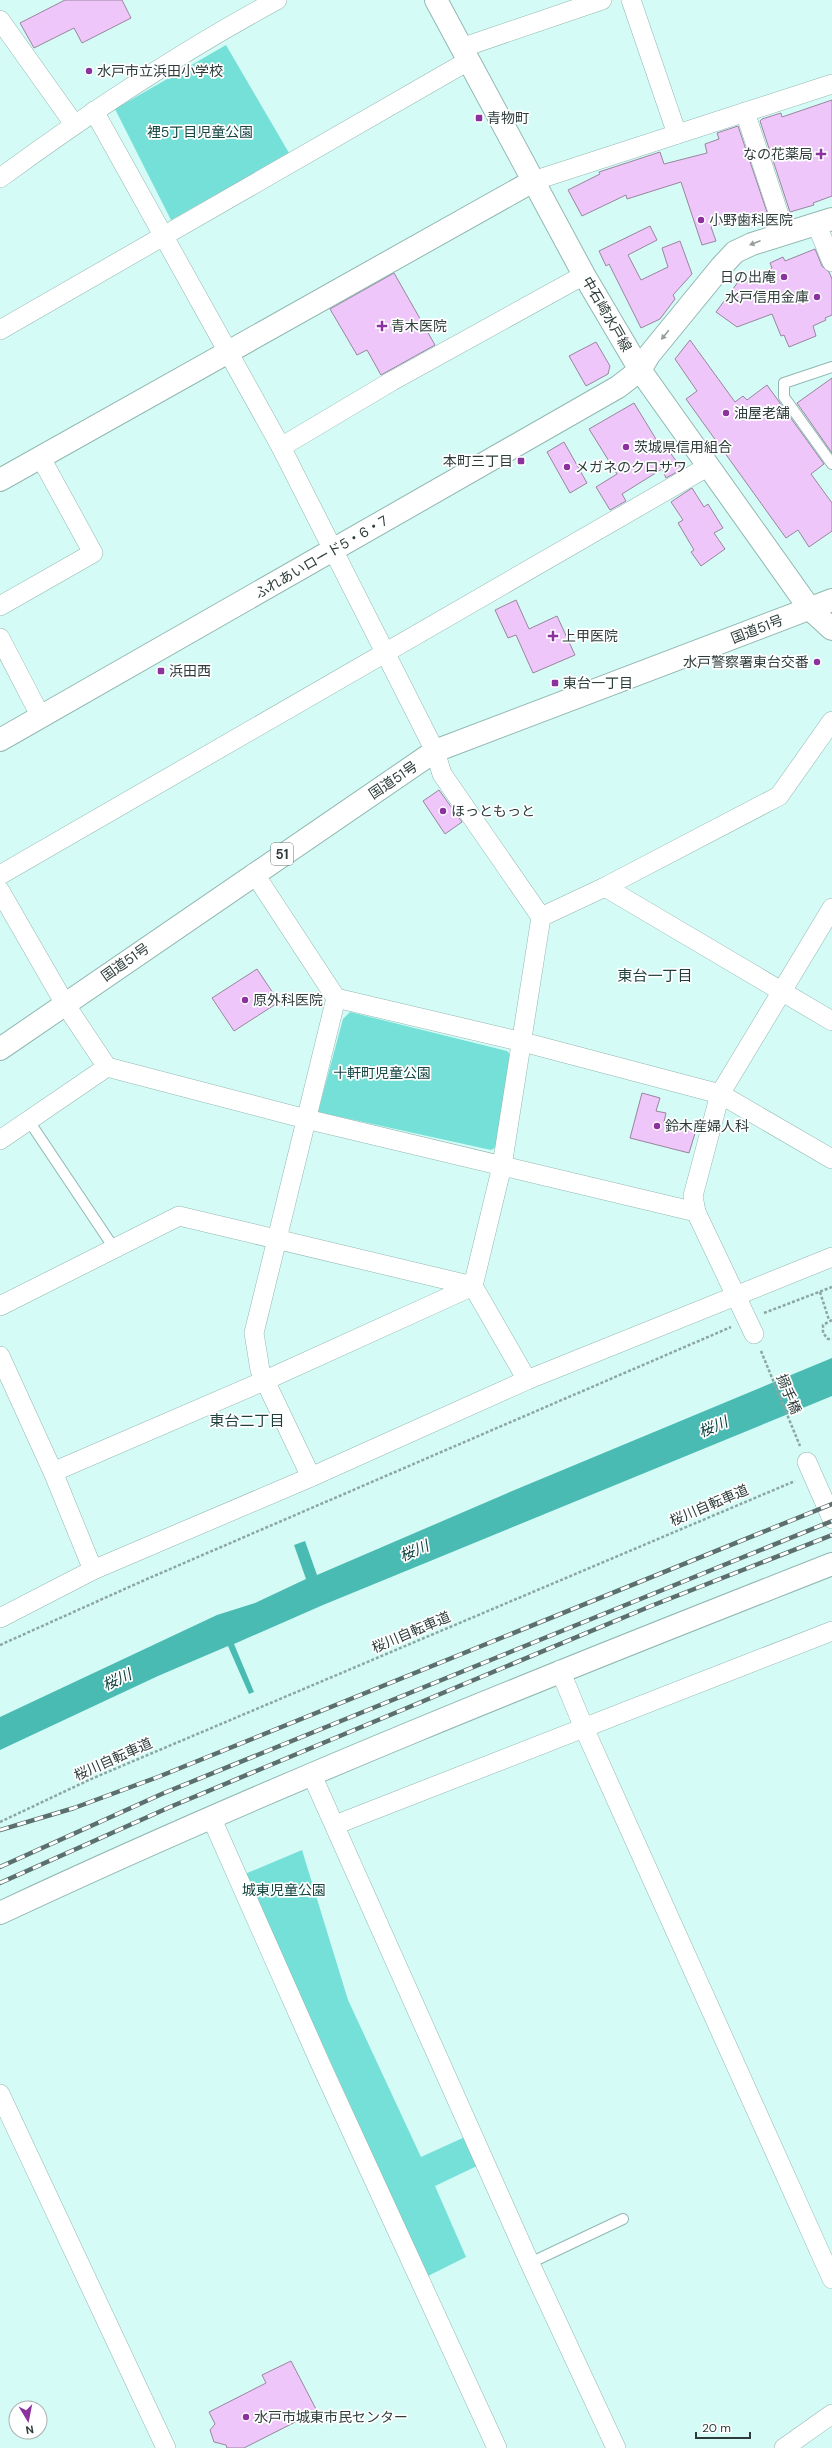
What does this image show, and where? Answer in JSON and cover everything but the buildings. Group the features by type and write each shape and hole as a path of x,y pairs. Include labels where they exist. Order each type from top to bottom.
{"main road":[{"name":"中石崎水戸線","path":"436,0 584,275 640,370 706,467 810,609 832,629"},
{"path":"0,480 533,181"},
{"name":"ふれあいロード5・6・7","path":"0,740 618,387 640,370 678,320 735,252 785,233 824,221"},
{"name":"国道51号","path":"0,1049 254,873 435,751 832,600"},
{"path":"0,1913 311,1773 560,1670 832,1564"}],"street":[{"path":"0,178 94,111 202,42 277,0"},
{"path":"0,330 163,236 465,54 602,0"},
{"path":"631,0 677,134"},
{"path":"0,20 74,124"},
{"path":"533,181 832,84"},
{"path":"94,111 281,447 435,751 442,774 541,917 523,1042 502,1166 473,1286 527,1380"},
{"path":"745,112 785,233"},
{"path":"824,221 832,262"},
{"path":"281,447 392,381 584,275"},
{"path":"0,606 93,553 41,458"},
{"path":"0,875 706,467"},
{"path":"0,638 42,716"},
{"path":"541,917 605,887 779,796 832,721"},
{"path":"254,873 336,998 523,1042 720,1094 832,1160"},
{"path":"605,887 782,990 832,1021"},
{"path":"0,891 64,1004 107,1068 306,1119 696,1212"},
{"path":"750,1327 736,1294 696,1212 693,1196 720,1094 832,908"},
{"path":"311,1477 260,1370 254,1333 275,1240 336,998"},
{"path":"0,1140 107,1068"},
{"path":"0,1306 179,1216 473,1286"},
{"path":"0,1618 94,1570 311,1477 527,1380 832,1256"},
{"path":"53,1472 266,1380 473,1286"},
{"path":"0,1356 53,1472 94,1570"},
{"path":"809,1468 832,1519"},
{"path":"335,1825 832,1631"},
{"path":"560,1670 584,1728 832,2279"},
{"path":"311,1773 530,2263 616,2448"},
{"path":"211,1818 321,2065 497,2448"},
{"path":"0,2094 166,2448"},
{"path":"784,2448 832,2414"}],"lane":[{"path":"832,367 784,383 784,397 832,464"},
{"path":"30,1121 114,1248"},
{"path":"530,2263 623,2219"}],"path":[{"path":"0,1645 211,1551 750,1327 832,1287"},
{"path":"820,1292 830,1320 823,1325 822,1333 828,1339 832,1339"},
{"name":"搦手橋","path":"750,1327 809,1468"},
{"name":"桜川自転車道","path":"0,1822 91,1779 735,1504 809,1468"}],"green space":[{"name":"裡5丁目児童公園","path":"226,45 289,153 171,220 115,109"},
{"name":"十軒町児童公園","path":"350,1012 507,1051 511,1056 498,1146 491,1150 318,1112 343,1019"},
{"name":"城東児童公園","path":"302,1850 348,2000 421,2157 467,2136 479,2165 435,2186 466,2257 428,2276 245,1874"}],"water":[{"name":"桜川","path":"832,1358 832,1396 323,1605 234,1644 254,1692 249,1694 228,1646 158,1676 0,1750 0,1717 217,1615 255,1603 306,1579 294,1545 305,1541 317,1575 517,1489"}],"railway":[{"path":"0,1830 74,1808 158,1777 832,1504"},
{"path":"0,1867 164,1793 832,1521"},
{"path":"0,1883 170,1807 651,1606 832,1535"}],"place":[{"name":"水戸市立浜田小学校","path":"89,71"},
{"name":"青物町","path":"479,118"},
{"name":"なの花薬局","path":"821,154"},
{"name":"小野歯科医院","path":"701,220"},
{"name":"日の出庵","path":"784,277"},
{"name":"水戸信用金庫","path":"817,297"},
{"name":"青木医院","path":"382,326"},
{"name":"油屋老舗","path":"726,413"},
{"name":"茨城県信用組合","path":"626,447"},
{"name":"本町三丁目","path":"521,461"},
{"name":"メガネのクロサワ","path":"567,467"},
{"name":"上甲医院","path":"553,636"},
{"name":"水戸警察署東台交番","path":"817,662"},
{"name":"浜田西","path":"161,671"},
{"name":"東台一丁目","path":"555,683"},
{"name":"ほっともっと","path":"443,811"},
{"name":"原外科医院","path":"245,1000"},
{"name":"鈴木産婦人科","path":"657,1126"},
{"name":"水戸市城東市民センター","path":"246,2417"}],"district":[{"name":"東台一丁目","path":"655,976"},
{"name":"東台二丁目","path":"247,1421"}]}
